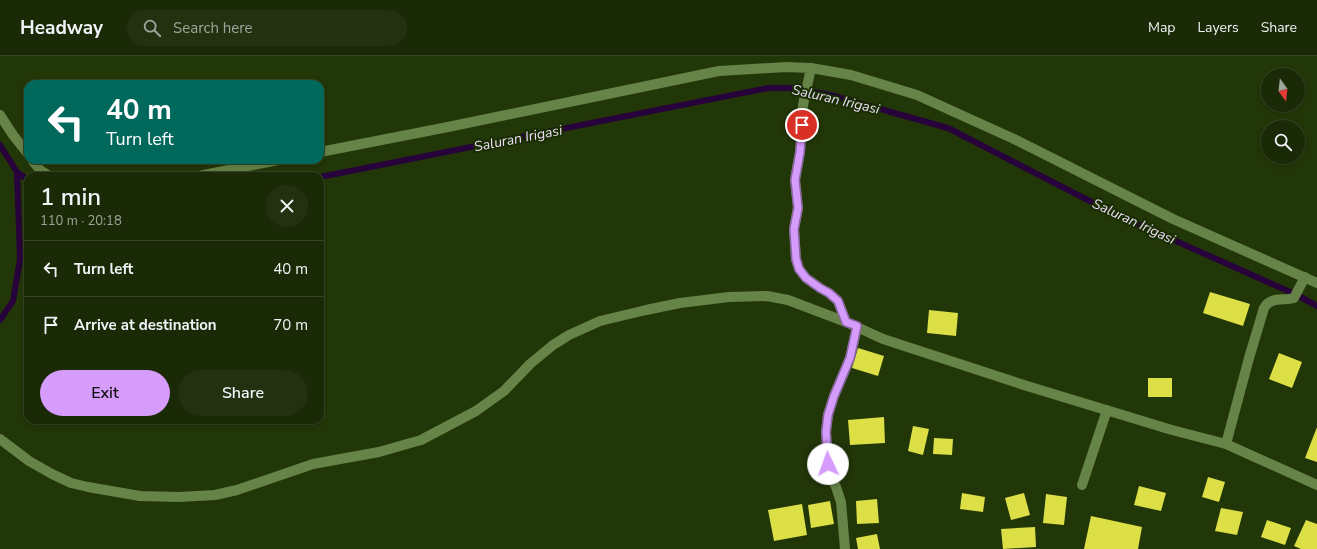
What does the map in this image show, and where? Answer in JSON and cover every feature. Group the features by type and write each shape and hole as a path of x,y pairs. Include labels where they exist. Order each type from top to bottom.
{"street":[{"path":"324,151 719,71 786,67 850,75 917,95 1014,139 1173,219 1304,280 1317,283"},
{"path":"810,71 803,105 800,152 795,180 798,208 794,229 796,259 799,269 806,278 829,293 838,301 846,322"},
{"path":"0,115 13,136 24,149"},
{"path":"35,164 43,172"},
{"path":"219,172 258,164"},
{"path":"1226,444 1264,308 1270,301 1292,299 1295,297 1304,280"},
{"path":"0,439 29,461 71,483 140,496 179,497 215,495 237,490 313,464 380,452 421,440 476,411 498,395 530,364 553,345 569,335 600,321 680,303 767,296 788,300 857,326 883,339 1027,386 1226,444 1317,485"},
{"path":"845,549 842,509 828,464 826,432 828,415 834,396 850,358 857,326"},
{"path":"1082,485 1106,410"}],"building":[{"path":"1210,292 1250,304 1243,326 1203,313"},
{"path":"929,310 958,313 956,336 927,333"},
{"path":"858,348 884,356 878,376 852,368"},
{"path":"1279,353 1302,362 1292,388 1269,379"},
{"path":"1148,378 1172,378 1172,397 1148,397"},
{"path":"884,417 885,443 850,445 848,420"},
{"path":"913,426 929,429 923,455 908,451"},
{"path":"1317,427 1317,462 1305,458"},
{"path":"934,438 953,439 952,455 933,454"},
{"path":"1208,477 1225,482 1219,502 1202,497"},
{"path":"1139,486 1166,493 1161,511 1134,505"},
{"path":"962,493 985,497 983,512 960,509"},
{"path":"1024,493 1030,515 1011,520 1005,498"},
{"path":"1046,494 1067,497 1064,525 1043,523"},
{"path":"877,499 879,523 857,524 856,501"},
{"path":"830,501 834,524 811,528 808,505"},
{"path":"802,504 807,535 774,541 768,510"},
{"path":"1221,508 1243,512 1237,535 1215,531"},
{"path":"1091,516 1142,527 1138,549 1084,549"},
{"path":"1267,520 1291,528 1285,545 1261,537"},
{"path":"1306,520 1317,524 1317,549 1301,549 1294,546"},
{"path":"1035,527 1036,547 1003,549 1001,529"},
{"path":"877,534 880,549 858,549 856,538"}],"waterway":[{"name":"Saluran Irigasi","path":"324,176 768,88 792,88 830,95 948,128 1113,213 1297,295 1317,306"},
{"name":"Saluran Irigasi","path":"0,145 17,172 24,177"},
{"name":"Saluran Irigasi","path":"0,320 13,301 20,259 17,172"}],"route":[{"path":"802,125 800,152 795,180 798,208 794,229 796,259 799,269 806,278 829,293 838,301 846,322 857,326 850,358 834,396 828,415 826,432 828,464"}]}
